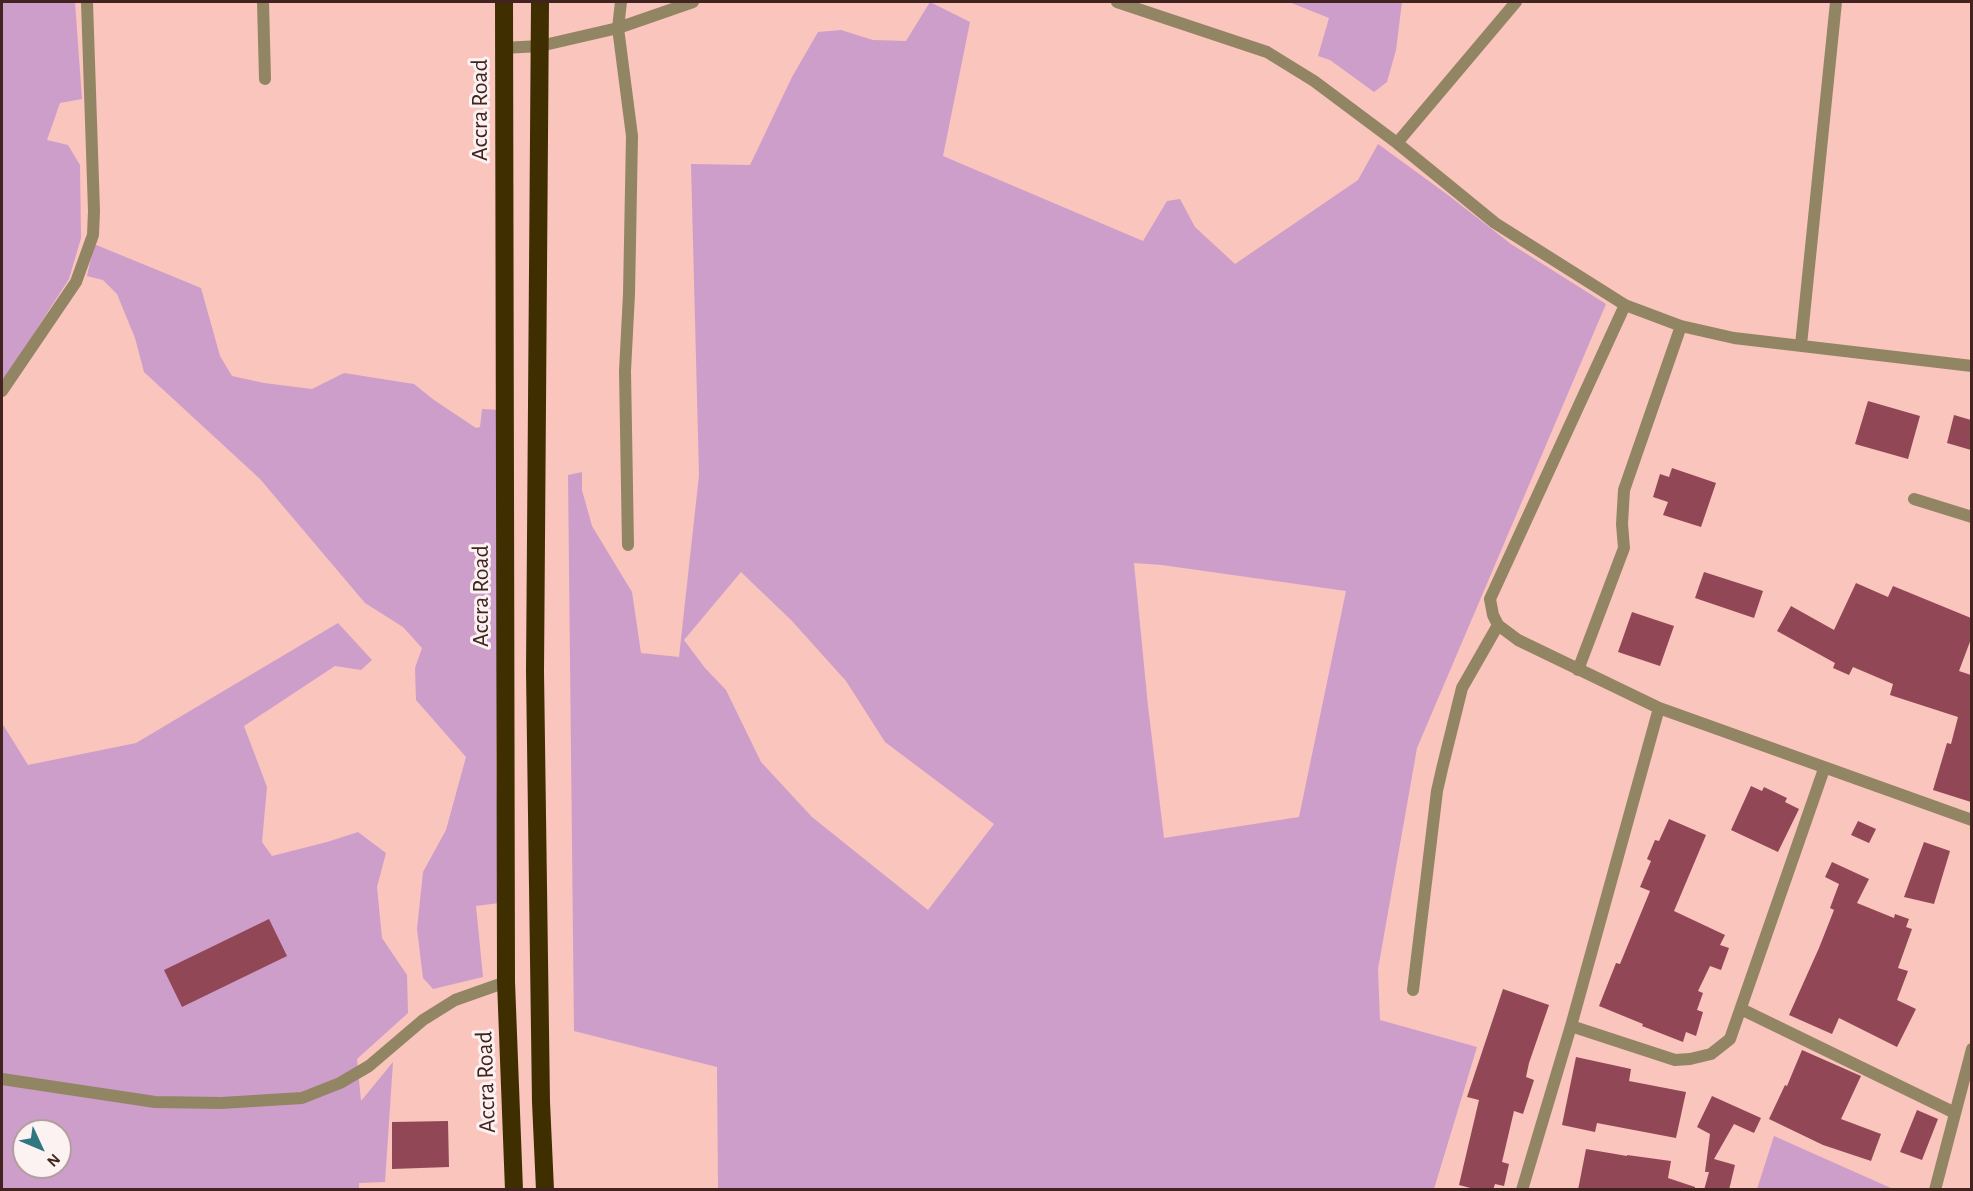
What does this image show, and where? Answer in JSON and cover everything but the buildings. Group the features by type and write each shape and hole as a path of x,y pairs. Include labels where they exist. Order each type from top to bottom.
{"highway":[{"name":"Accra Road","path":"504,2 506,982 514,1190"},
{"path":"540,2 536,682 541,1090 545,1190"}],"street":[{"path":"2,391 76,282 93,235 87,2"},
{"path":"263,2 265,79"},
{"path":"621,2 618,28 632,136 626,371 628,545"},
{"path":"503,48 540,46 618,28 693,2"},
{"path":"1117,2 1267,52 1314,81 1397,143 1495,223 1625,305 1681,326 1734,338 1971,366"},
{"path":"1397,143 1516,2"},
{"path":"1801,345 1836,2"},
{"path":"1625,305 1490,600 1498,625 1518,640 1659,708 1971,820"},
{"path":"1578,670 1624,548 1622,524 1624,490 1681,326"},
{"path":"1914,499 1971,517"},
{"path":"1413,990 1437,791 1442,769 1462,688 1498,625"},
{"path":"1522,1190 1571,1026 1659,708"},
{"path":"1571,1026 1675,1060 1711,1054 1730,1039 1824,769"},
{"path":"2,1079 155,1102 221,1103 303,1098 340,1083 369,1066 423,1020 456,1000 506,982"},
{"path":"1741,1009 1955,1113"},
{"path":"1935,1190 1971,1049"}],"shaded area":[{"path":"2,2 75,2 82,99 60,103 47,140 68,145 80,165 81,238 69,279 2,383"},
{"path":"930,2 970,22 943,156 1143,241 1167,201 1180,199 1195,227 1235,264 1358,180 1378,144 1511,244 1606,304 1417,748 1378,969 1380,1020 1477,1047 1434,1189 718,1189 717,1067 574,1031 568,475 582,472 582,490 592,526 632,592 641,653 679,657 699,475 691,164 750,165 792,77 818,32 841,30 873,40 906,41","holes":["1134,563 1346,591 1299,817 1164,838","741,572 792,621 846,681 885,742 994,824 928,910 812,817 761,762 726,690 705,668 684,640"]},
{"path":"1289,2 1402,2 1396,50 1387,82 1374,92 1330,60 1318,56 1329,18"},
{"path":"94,244 201,288 220,356 232,376 312,389 344,373 414,384 476,428 480,427 482,409 499,410 496,760 499,903 476,906 483,977 433,989 423,978 417,929 423,872 446,830 466,757 416,700 415,668 422,648 403,627 365,603 260,479 144,372 135,338 117,294 103,280 87,276"},
{"path":"338,623 372,660 361,670 335,666 244,726 267,787 262,842 272,856 358,832 386,853 377,887 382,938 407,975 408,1013 357,1059 361,1101 393,1062 385,1182 359,1183 359,1190 2,1189 2,723 28,765 136,743"},
{"path":"1774,1136 1893,1189 1757,1189"}]}
